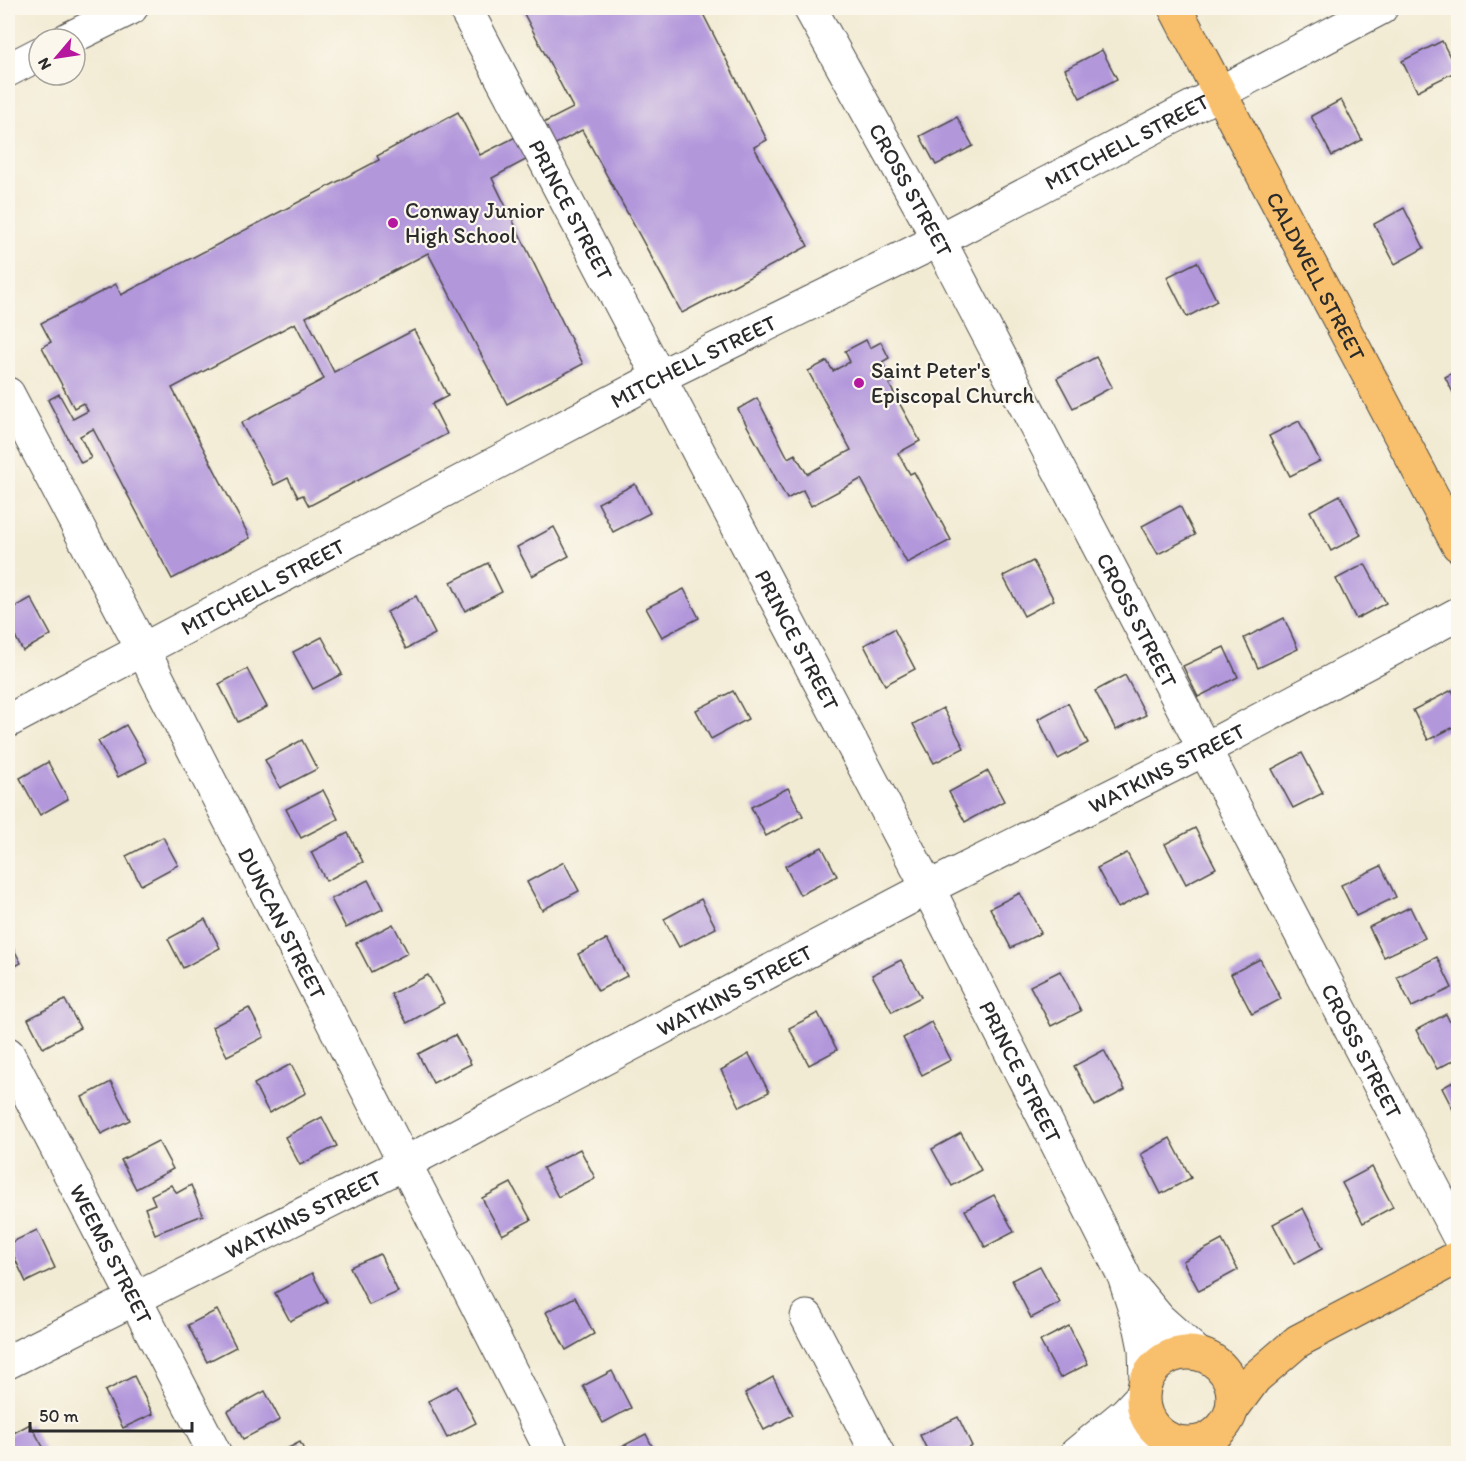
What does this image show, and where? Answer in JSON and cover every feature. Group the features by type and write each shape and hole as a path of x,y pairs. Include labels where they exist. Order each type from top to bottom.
{"main road":[{"name":"CALDWELL STREET","path":"1175,8 1458,545"},
{"path":"1299,1341 1229,1358 1181,1353 1167,1358 1154,1367 1144,1388 1144,1412 1152,1425 1177,1444 1205,1441 1230,1428 1256,1378 1299,1341 1458,1257"},
{"path":"1204,1356 1223,1368 1230,1381 1234,1395 1230,1428"}],"street":[{"path":"87,30 130,8"},
{"name":"PRINCE STREET","path":"465,8 928,888 1124,1276 1145,1349 1144,1388"},
{"name":"CROSS STREET","path":"810,8 939,240 1458,1235"},
{"name":"MITCHELL STREET","path":"8,721 659,377 939,240 1381,8"},
{"path":"8,70 27,60"},
{"name":"DUNCAN STREET","path":"8,394 143,650 553,1454"},
{"name":"WATKINS STREET","path":"8,1362 405,1163 928,888 1205,749 1458,614"},
{"name":"WEEMS STREET","path":"8,1054 215,1454"},
{"name":"PRINCE STREET","path":"1124,1276 1159,1319 1204,1356"},
{"path":"807,1317 878,1454"},
{"path":"1076,1454 1126,1413 1144,1388"},
{"path":"1092,1454 1141,1439 1177,1444"}],"building":[{"path":"521,8 700,8 767,140 754,147 808,246 682,313 582,130 492,178 583,364 507,404 428,253 306,317 334,372 414,330 448,396 432,404 447,434 309,506 303,495 298,497 288,478 274,485 241,423 324,379 295,323 172,388 250,538 172,579 93,429 80,436 91,458 81,463 48,400 59,394 73,419 88,411 83,403 74,408 42,347 51,342 41,323 116,284 121,295 379,160 377,156 458,112 480,155 573,108"},
{"path":"1442,41 1457,71 1417,91 1402,61"},
{"path":"1102,50 1117,79 1080,98 1065,69"},
{"path":"1341,100 1362,140 1332,156 1311,116"},
{"path":"957,117 973,146 936,165 920,136"},
{"path":"1404,208 1424,248 1395,264 1374,224"},
{"path":"1197,262 1217,301 1187,317 1167,277"},
{"path":"866,340 870,348 881,342 889,358 882,362 893,382 889,384 920,441 898,453 910,474 914,472 951,540 907,563 861,479 811,506 803,490 787,499 738,409 757,398 788,458 795,454 807,474 851,450 808,371 827,361 833,371 850,362 845,351"},
{"path":"1096,357 1112,387 1073,408 1057,378"},
{"path":"1458,370 1458,402 1445,377"},
{"path":"1299,421 1320,461 1290,476 1269,436"},
{"path":"635,484 650,513 613,532 598,503"},
{"path":"1340,495 1361,535 1331,551 1310,511"},
{"path":"1180,506 1195,535 1158,554 1142,526"},
{"path":"554,527 569,556 532,576 517,547"},
{"path":"1033,561 1054,600 1024,616 1003,576"},
{"path":"488,563 502,592 465,611 451,582"},
{"path":"1365,564 1386,603 1356,619 1336,579"},
{"path":"684,589 699,618 662,637 646,608"},
{"path":"416,596 435,634 406,649 387,612"},
{"path":"31,598 51,635 23,651 8,623 8,611"},
{"path":"1284,618 1298,649 1258,668 1244,638"},
{"path":"894,629 915,669 885,685 864,645"},
{"path":"322,637 342,674 313,689 293,652"},
{"path":"1224,647 1238,677 1198,697 1183,666"},
{"path":"247,669 267,707 238,722 219,684"},
{"path":"1125,675 1146,715 1116,730 1095,691"},
{"path":"1452,690 1458,702 1458,725 1428,740 1413,710"},
{"path":"733,691 748,719 711,739 696,710"},
{"path":"1068,703 1088,743 1058,759 1038,719"},
{"path":"943,708 964,748 934,763 913,724"},
{"path":"126,725 147,762 118,777 98,741"},
{"path":"302,740 317,769 280,788 265,760"},
{"path":"1302,753 1323,793 1293,808 1272,769"},
{"path":"48,762 68,799 40,815 20,778"},
{"path":"988,771 1004,801 965,822 949,792"},
{"path":"788,788 803,816 766,836 751,807"},
{"path":"323,790 338,819 301,838 286,809"},
{"path":"1195,828 1216,868 1186,884 1165,844"},
{"path":"348,833 363,862 326,881 311,852"},
{"path":"163,837 178,865 141,885 126,856"},
{"path":"822,847 837,876 800,895 785,866"},
{"path":"1127,853 1148,892 1118,908 1097,868"},
{"path":"564,862 579,891 542,910 527,882"},
{"path":"1381,866 1396,897 1356,916 1341,885"},
{"path":"368,880 383,909 346,928 331,899"},
{"path":"1020,893 1041,933 1011,948 990,908"},
{"path":"701,899 716,928 679,947 664,919"},
{"path":"1410,907 1425,938 1384,957 1369,927"},
{"path":"205,919 220,948 183,968 168,939"},
{"path":"393,924 408,953 371,972 356,943"},
{"path":"8,938 21,963 8,970"},
{"path":"607,939 627,976 598,991 578,954"},
{"path":"1437,957 1452,988 1412,1007 1397,977"},
{"path":"1260,959 1281,999 1252,1014 1231,974"},
{"path":"901,960 921,997 892,1012 872,975"},
{"path":"1060,971 1081,1011 1051,1026 1030,986"},
{"path":"428,975 444,1003 407,1023 391,994"},
{"path":"65,1000 80,1028 43,1048 28,1019"},
{"path":"249,1008 264,1037 227,1056 212,1027"},
{"path":"818,1013 837,1050 809,1065 789,1028"},
{"path":"1446,1014 1458,1039 1458,1058 1437,1069 1416,1030"},
{"path":"931,1022 951,1060 922,1075 903,1038"},
{"path":"455,1035 471,1064 433,1083 418,1054"},
{"path":"1104,1050 1125,1090 1095,1106 1074,1066"},
{"path":"749,1054 769,1092 740,1107 721,1070"},
{"path":"291,1064 306,1093 269,1113 254,1084"},
{"path":"1458,1079 1458,1119 1442,1088"},
{"path":"111,1082 130,1120 101,1134 82,1097"},
{"path":"322,1117 337,1146 300,1165 285,1137"},
{"path":"961,1133 981,1170 952,1186 932,1149"},
{"path":"1170,1138 1191,1178 1161,1194 1141,1154"},
{"path":"158,1141 173,1169 136,1189 121,1160"},
{"path":"580,1149 595,1178 558,1197 543,1168"},
{"path":"1372,1167 1393,1207 1363,1223 1342,1183"},
{"path":"511,1183 531,1220 502,1235 482,1198"},
{"path":"171,1185 177,1193 191,1185 203,1215 155,1234 145,1208 155,1204 151,1195"},
{"path":"994,1195 1014,1232 985,1247 965,1210"},
{"path":"1303,1208 1323,1248 1294,1264 1273,1224"},
{"path":"37,1230 55,1268 26,1282 8,1244"},
{"path":"1222,1240 1238,1270 1199,1291 1183,1261"},
{"path":"380,1254 398,1292 369,1305 350,1267"},
{"path":"1040,1266 1060,1303 1031,1318 1012,1280"},
{"path":"312,1273 327,1302 290,1321 275,1293"},
{"path":"575,1297 594,1334 566,1350 546,1312"},
{"path":"217,1310 236,1347 207,1362 188,1325"},
{"path":"1069,1326 1088,1364 1060,1378 1040,1341"},
{"path":"612,1371 631,1408 603,1423 583,1386"},
{"path":"134,1376 153,1414 123,1428 105,1391"},
{"path":"773,1377 793,1415 764,1430 745,1393"},
{"path":"457,1386 476,1423 447,1438 428,1401"},
{"path":"265,1391 280,1420 243,1439 228,1411"},
{"path":"958,1417 972,1446 957,1454 929,1454 920,1435"},
{"path":"30,1424 46,1452 8,1454 8,1436"},
{"path":"646,1434 656,1454 619,1454 617,1449"},
{"path":"300,1442 306,1454 277,1454"}],"place":[{"name":"Conway Junior High School","path":"393,223"},
{"name":"Saint Peter's Episcopal Church","path":"859,383"}]}
